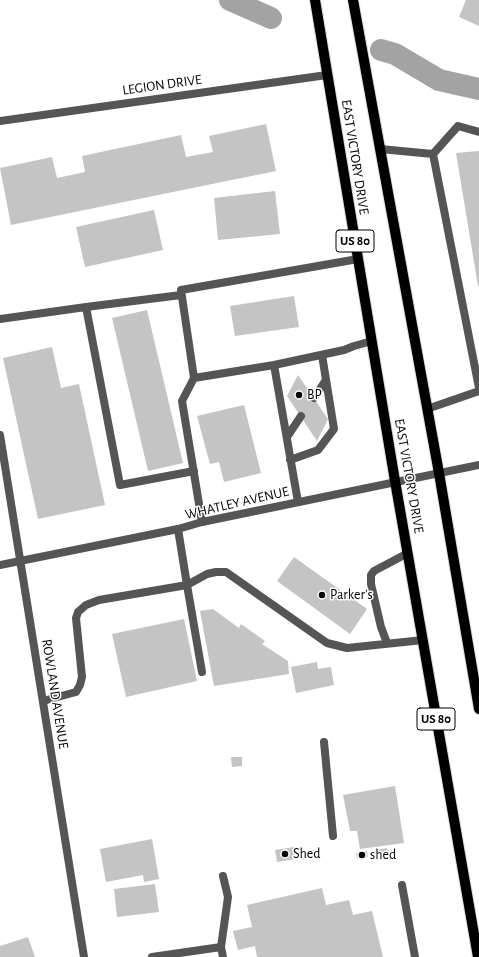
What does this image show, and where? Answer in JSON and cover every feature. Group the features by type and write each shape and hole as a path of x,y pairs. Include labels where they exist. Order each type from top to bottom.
{"main road":[{"name":"EAST VICTORY DRIVE","path":"315,0 395,481 478,957"},
{"name":"EAST VICTORY DRIVE","path":"353,0 439,473 479,709"}],"street":[{"name":"LEGION DRIVE","path":"0,121 328,75"},
{"path":"433,154 458,126 479,132"},
{"path":"380,149 433,154"},
{"path":"433,154 479,388"},
{"path":"202,522 182,401 194,378 180,290 358,259"},
{"path":"0,319 181,295"},
{"path":"86,307 120,485 194,471"},
{"path":"194,378 274,365 322,355 372,341"},
{"path":"290,460 318,450 334,429 322,355"},
{"path":"274,365 298,502"},
{"path":"314,398 326,380"},
{"path":"427,408 479,391"},
{"path":"287,437 301,416"},
{"name":"ROWLAND AVENUE","path":"0,435 84,957"},
{"name":"WHATLEY AVENUE","path":"0,565 178,529 202,522 395,481 479,465"},
{"path":"178,529 202,672"},
{"path":"387,643 381,627 371,584 371,575 374,571 408,553"},
{"path":"42,701 76,692 80,685 82,677 76,618 78,612 86,605 99,600 187,584 207,574 216,572 226,572 327,643 347,648 423,640"},
{"path":"324,742 332,836"},
{"path":"223,876 228,897 221,947 223,957"},
{"path":"402,885 415,957"},
{"path":"152,957 221,947"}],"building":[{"path":"466,0 479,0 479,26 459,17"},
{"path":"266,124 276,171 11,225 0,168 52,157 57,178 85,172 82,156 181,135 186,157 213,152 209,136"},
{"path":"479,151 479,286 478,286 456,153"},
{"path":"275,191 280,234 218,240 214,198"},
{"path":"154,210 163,250 85,267 76,227"},
{"path":"294,296 299,327 235,336 230,306"},
{"path":"147,310 183,463 148,471 112,318"},
{"path":"52,347 61,388 79,384 105,505 38,519 3,358"},
{"path":"298,375 328,419 317,441 287,396"},
{"path":"244,405 261,473 224,482 219,462 210,464 197,416"},
{"name":"Parker's","path":"294,557 367,609 350,634 277,581"},
{"path":"213,609 239,628 241,624 265,641 262,644 288,661 289,674 214,686 200,611"},
{"path":"184,619 197,681 126,697 112,634"},
{"path":"317,662 318,669 331,667 334,685 296,693 291,667"},
{"path":"231,757 242,757 242,766 232,767"},
{"path":"395,786 404,843 360,849 357,831 350,831 343,795"},
{"path":"152,839 159,879 144,882 143,875 106,882 100,849"},
{"name":"Shed","path":"294,847 296,859 277,862 275,850"},
{"name":"shed","path":"387,848 388,854 377,855 376,850"},
{"name":"shed","path":"367,851 368,857 357,858 356,853"},
{"path":"155,884 159,912 117,917 114,889"},
{"path":"322,888 326,905 349,900 353,915 372,911 383,957 257,957 255,946 238,950 233,931 252,927 247,905"},
{"path":"28,937 35,957 0,957 0,946"}],"waterway":[{"path":"230,0 271,18"},
{"path":"381,50 395,54 439,80 479,89"}],"place":[{"name":"BP","path":"299,395"},
{"name":"Parker's","path":"322,595"},
{"name":"Shed","path":"285,854"},
{"name":"shed","path":"362,855"}]}
